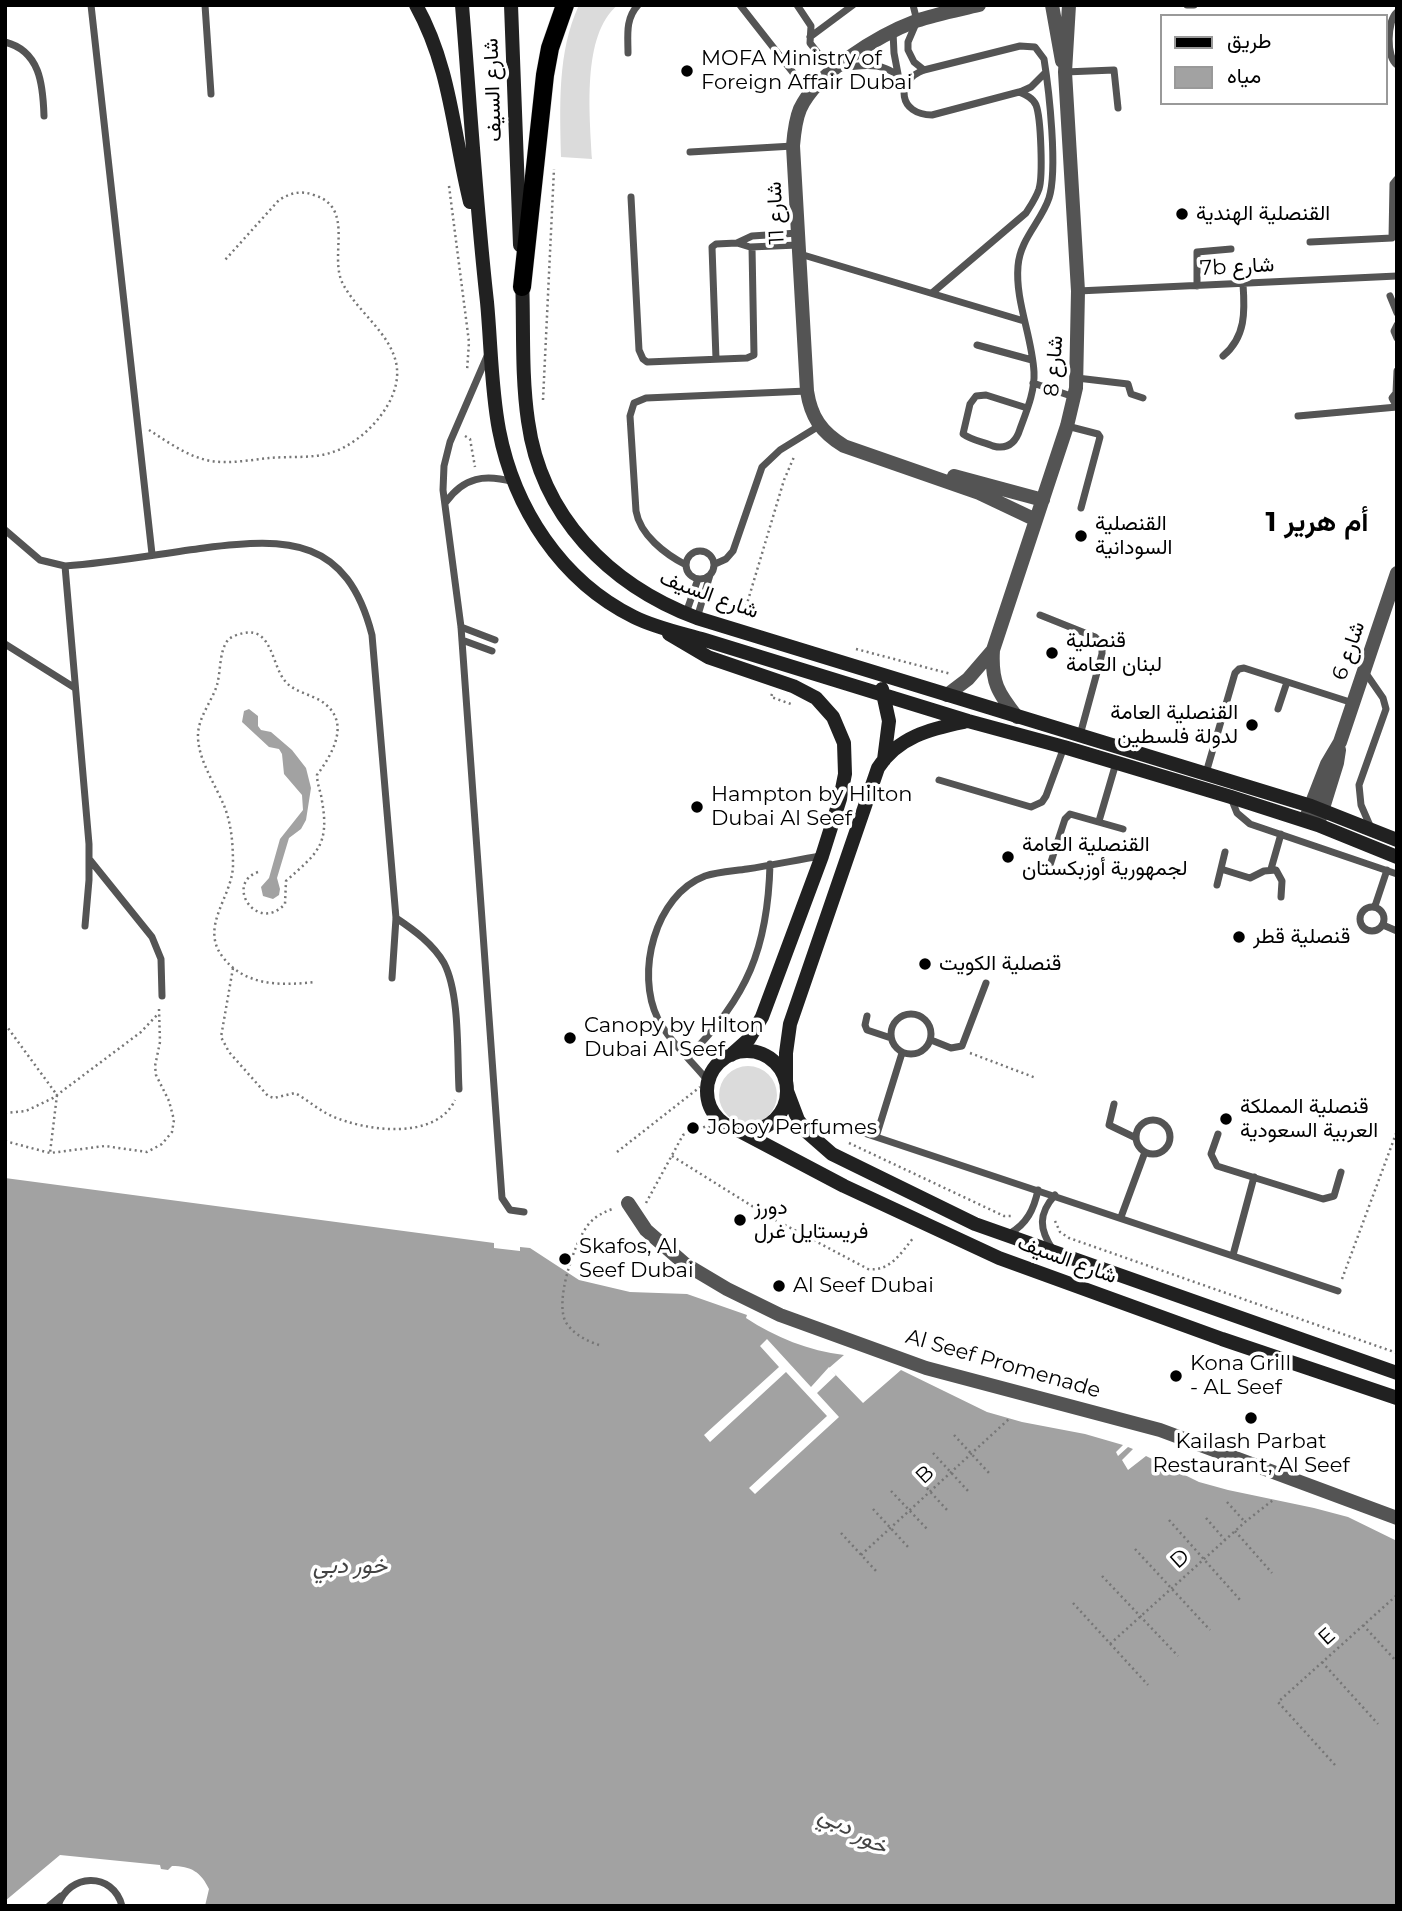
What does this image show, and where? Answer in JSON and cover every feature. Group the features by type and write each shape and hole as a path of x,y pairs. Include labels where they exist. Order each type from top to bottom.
{"main road":[{"path":"416,5 429,30 445,77 460,163 480,243"},
{"name":"شارع السيف","path":"462,5 480,243 498,427 513,482 531,518 564,565 609,602 634,617 663,629 705,639 968,721 1231,797 1311,823 1397,857"},
{"name":"شارع السيف","path":"511,5 527,419 540,473 553,501 584,544 603,563 646,595 692,615 1317,808 1397,840"},
{"path":"522,287 545,75 550,48 565,5"},
{"name":"شارع السيف","path":"663,629 708,657 816,698 840,729 846,757 840,799 822,856 762,1017 749,1039 721,1061 708,1081 707,1091 712,1111 718,1119 733,1134 764,1146 925,1225 1031,1270 1397,1398"},
{"path":"870,670 884,695 888,721 884,760"},
{"name":"شارع السيف","path":"733,1134 757,1129 775,1119 785,1101 786,1053 790,1024 873,778 884,760 915,735 968,721"},
{"name":"شارع السيف","path":"731,1055 750,1051 769,1057 776,1064 798,1120 813,1139 832,1154 950,1212 1055,1253 1397,1373"}],"street":[{"name":"شارع 8","path":"1052,5 1059,54 1065,72"},
{"name":"شارع 8","path":"1017,717 995,684 993,650 1068,426 1077,378 1079,291 1065,72 1069,5"},
{"name":"شارع 11","path":"819,426 810,410 807,391 793,146 800,109 810,93 834,70 893,31 917,20 969,6"},
{"path":"819,426 830,438 844,446 999,501 1036,520"},
{"path":"908,468 948,474 1043,500"},
{"name":"شارع 6","path":"1311,823 1337,763 1340,742 1364,671 1391,611 1397,573"},
{"name":"شارع 8","path":"947,695 968,679 993,650"},
{"name":"Al Seef Promenade","path":"628,1203 637,1220 661,1245 685,1264 727,1289 780,1315 926,1368 1160,1430 1397,1518"}],"lane":[{"path":"91,5 152,554"},
{"path":"205,5 211,94"},
{"path":"628,53 628,25 638,5"},
{"path":"740,5 810,93"},
{"path":"797,5 811,26 810,43 834,70 872,65 898,74"},
{"path":"810,37 853,5"},
{"path":"913,5 917,20 908,42 908,50 914,62 925,70"},
{"path":"1187,5 1194,5"},
{"path":"1397,12 1390,23 1390,57 1397,65"},
{"path":"893,31 898,74 905,86"},
{"path":"5,42 17,45 37,66 44,96 44,116"},
{"path":"1027,408 986,396 976,396 970,404 963,434 999,447 1010,445 1017,438 1027,408 1033,383 1032,360 1017,278 1022,246 1044,210 1052,183 1052,156 1044,59 1041,52 1027,45 925,70 915,73 905,86 904,95 913,111 932,115 1019,92 1031,87 1045,73"},
{"path":"1065,72 1114,70 1118,108"},
{"path":"932,293 1020,219 1034,201 1040,186 1041,171 1038,113 1032,100 1019,92"},
{"path":"690,152 793,146"},
{"path":"1310,242 1392,238 1393,184 1397,179"},
{"path":"631,197 640,355 643,359 652,362 747,358 755,352 752,247"},
{"path":"737,243 752,236 799,244 932,293 1024,321"},
{"path":"716,359 712,248 716,244 737,243 752,247 799,244"},
{"path":"1197,286 1197,252 1231,249"},
{"name":"7b شارع","path":"1079,291 1397,276"},
{"path":"1223,356 1233,347 1239,336 1244,312 1243,284"},
{"path":"1390,296 1397,313"},
{"path":"1397,325 1394,331 1397,338"},
{"path":"977,345 1032,360"},
{"path":"492,346 454,432 444,466 443,490 461,627 502,1198 510,1210 524,1212"},
{"path":"1298,416 1397,407 1392,398 1396,392 1397,371"},
{"path":"1077,378 1128,384 1131,394 1143,398"},
{"path":"1033,383 1074,397"},
{"path":"710,575 698,579 692,576 686,565 647,535 639,524 631,416 634,403 646,398 807,391"},
{"path":"692,615 715,564 726,559 733,551 762,467 780,450 819,426"},
{"path":"1068,426 1100,436 1081,508"},
{"path":"446,502 464,483 477,478 489,477 513,482"},
{"path":"5,530 40,560 65,566 252,543 292,544 312,551 334,566 352,585 365,609 372,635 396,918 392,978"},
{"path":"686,565 691,554 703,551 709,553 715,564"},
{"path":"65,566 89,859 85,926"},
{"path":"692,615 698,579"},
{"path":"1040,615 1096,638 1102,644 1102,654 1079,736"},
{"path":"461,627 495,640"},
{"path":"462,640 492,651"},
{"path":"5,644 75,688"},
{"path":"1206,774 1237,671 1244,667 1353,703"},
{"path":"1364,671 1383,698 1386,709 1359,786 1361,805 1371,829"},
{"path":"1278,709 1287,682"},
{"path":"939,780 1031,807 1042,802 1046,796 1064,747"},
{"path":"1099,821 1116,762"},
{"path":"1231,797 1237,813 1243,819 1397,874"},
{"path":"1050,866 1067,816 1073,813 1123,829"},
{"path":"1270,869 1281,834"},
{"path":"1217,885 1225,852"},
{"path":"708,1081 659,1021 650,996 650,959 661,919 671,901 687,886 706,876 822,856"},
{"path":"89,859 152,937 161,959 162,996"},
{"path":"688,1057 721,1022 735,1002 751,970 763,936 769,901 770,864"},
{"path":"1221,869 1250,878 1270,869 1276,870 1281,876 1281,898"},
{"path":"1375,906 1387,870"},
{"path":"1375,906 1383,912 1383,925 1375,931 1365,929 1360,916 1362,911 1375,906"},
{"path":"396,918 433,948 450,979 459,1088"},
{"path":"1383,925 1397,931"},
{"path":"931,1040 951,1048 959,1048 965,1043 986,983"},
{"path":"909,1014 922,1016 927,1021 931,1040 922,1051 902,1053 891,1038 893,1024 909,1014"},
{"path":"867,1016 866,1029 891,1038"},
{"path":"876,1137 902,1053"},
{"path":"1114,1104 1109,1125 1136,1138"},
{"path":"1149,1120 1160,1121 1170,1136 1166,1146 1157,1153 1145,1152 1136,1138 1139,1127 1149,1120"},
{"path":"864,1133 1338,1291"},
{"path":"1218,1134 1211,1154 1217,1167 1327,1199 1334,1196 1341,1172"},
{"path":"1121,1217 1145,1152"},
{"path":"1233,1255 1254,1177"},
{"path":"1006,1235 1027,1220 1038,1190"},
{"path":"1055,1195 1046,1206 1041,1228 1055,1253"},
{"path":"49,1906 77,1882 97,1880 115,1890 122,1906"},
{"path":"58,1906 62,1896"}],"path":[{"path":"542,400 554,158"},
{"path":"448,178 469,342 465,379"},
{"path":"137,423 186,453 209,461 229,462 332,453 375,423 387,407 396,384 393,351 342,283 338,260 340,225 330,204 314,194 288,194 279,200 225,260"},
{"path":"454,432 471,439 477,478"},
{"path":"739,630 784,480 795,454"},
{"path":"258,872 248,877 245,883 243,888 246,902 258,912 273,913 285,904 286,881 308,863 320,846 325,827 317,775 337,742 338,729 331,709 321,701 292,688 285,681 271,649 262,637 246,632 232,637 224,646 217,685 198,730 198,744 225,807 232,837 232,880 216,916 213,932 220,955 233,968 263,983 291,985 314,982"},
{"path":"849,647 968,679"},
{"path":"233,968 221,1037 229,1052 268,1096 274,1098 295,1093 318,1109 363,1128 396,1130 421,1126 443,1116 453,1104 459,1088"},
{"path":"5,1141 50,1153 105,1146 147,1152 162,1143 172,1132 173,1111 156,1075 155,1066 160,1042 159,1013 162,996"},
{"path":"5,1113 26,1111 57,1095 141,1032 159,1013"},
{"path":"5,1024 57,1095 50,1153"},
{"path":"959,1048 1036,1078"},
{"path":"617,1152 708,1081"},
{"path":"637,1220 683,1135 707,1126 733,1134"},
{"path":"1338,1291 1397,1131"},
{"path":"672,1156 768,1216 868,1269 883,1269 889,1266 925,1225"},
{"path":"599,1345 585,1341 566,1323 563,1303 569,1264 577,1244 595,1217 628,1203"},
{"name":"B","path":"861,1555 1010,1418"},
{"path":"954,1435 989,1474"},
{"path":"933,1453 969,1492"},
{"path":"912,1472 948,1511"},
{"path":"891,1491 927,1529"},
{"name":"D","path":"1110,1644 1273,1500"},
{"path":"1227,1502 1245,1522"},
{"path":"873,1509 909,1548"},
{"path":"1206,1518 1225,1540"},
{"path":"1169,1520 1241,1601"},
{"path":"1235,1531 1272,1573"},
{"path":"841,1533 877,1572"},
{"path":"1135,1549 1210,1630"},
{"path":"1102,1576 1178,1656"},
{"name":"E","path":"1335,1765 1278,1702 1397,1594"},
{"path":"1073,1603 1148,1685"},
{"path":"1363,1625 1397,1662"},
{"path":"1322,1662 1378,1724"}],"shaded area":[{"path":"579,5 618,5 606,18 593,55 590,77 592,159 561,157 560,99 563,61"},
{"path":"748,1066 764,1071 772,1079 777,1095 772,1111 764,1119 748,1124 732,1119 724,1111 719,1095 724,1079 732,1071"}],"water":[{"path":"249,709 258,716 261,730 271,732 292,750 306,768 311,788 306,820 301,829 289,838 277,878 279,895 273,899 263,896 261,887 269,878 280,839 303,810 302,795 284,774 279,749 269,747 242,722 244,711"},
{"name":"خور دبي","path":"5,1178 494,1243 494,1248 520,1251 520,1247 530,1248 579,1280 630,1292 687,1294 747,1315 746,1318 757,1325 793,1342 844,1355 829,1368 863,1403 901,1370 987,1412 1123,1445 1116,1452 1118,1456 1128,1447 1133,1449 1122,1460 1128,1470 1146,1456 1199,1482 1348,1517 1397,1541 1397,1906 205,1906 209,1889 199,1874 185,1867 172,1866 168,1870 161,1869 160,1865 60,1855 5,1901"}],"pier":[{"path":"767,1339 811,1387 829,1367 836,1375 817,1393 839,1417 755,1494 749,1488 827,1416 786,1372 710,1442 704,1435 779,1367 760,1346"}],"place":[{"name":"MOFA Ministry of Foreign Affair Dubai","path":"687,71"},
{"name":"القنصلية الهندية","path":"1182,214"},
{"name":"القنصلية السودانية","path":"1081,536"},
{"name":"قنصلية لبنان العامة","path":"1052,653"},
{"name":"القنصلية العامة لدولة فلسطين","path":"1252,725"},
{"name":"Hampton by Hilton Dubai Al Seef","path":"697,807"},
{"name":"القنصلية العامة لجمهورية أوزبكستان","path":"1008,857"},
{"name":"قنصلية قطر","path":"1239,937"},
{"name":"قنصلية الكويت","path":"925,964"},
{"name":"Canopy by Hilton Dubai Al Seef","path":"570,1038"},
{"name":"قنصلية المملكة العربية السعودية","path":"1226,1119"},
{"name":"Joboy Perfumes","path":"693,1128"},
{"name":"دورز فريستايل غرل","path":"740,1220"},
{"name":"Skafos, Al Seef Dubai","path":"565,1259"},
{"name":"Al Seef Dubai","path":"779,1286"},
{"name":"Kona Grill - AL Seef","path":"1176,1376"},
{"name":"Kailash Parbat Restaurant, Al Seef","path":"1251,1418"}],"district":[{"name":"أم هرير 1","path":"1317,523"}]}
